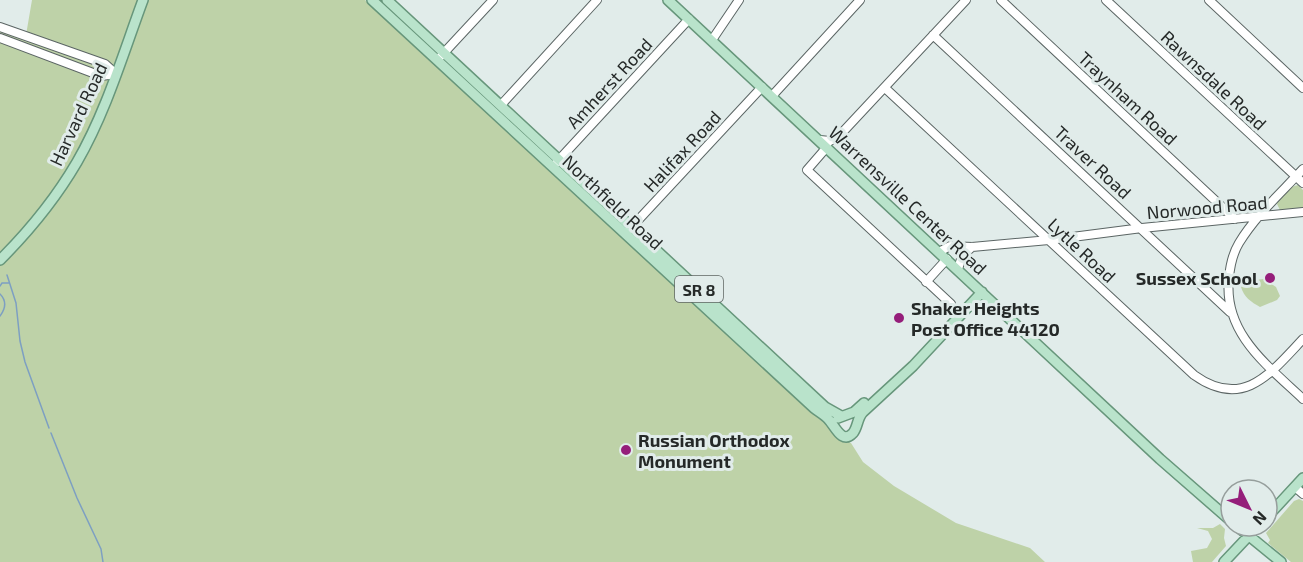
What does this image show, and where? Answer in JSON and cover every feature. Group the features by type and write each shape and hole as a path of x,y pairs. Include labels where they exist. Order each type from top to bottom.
{"main road":[{"name":"Harvard Road","path":"0,260 45,209 77,162 116,74 143,0"},
{"name":"Northfield Road","path":"372,0 551,168 834,426"},
{"name":"Northfield Road","path":"388,0 825,407 844,416"},
{"name":"Warrensville Center Road","path":"668,0 1160,459 1219,511"},
{"path":"900,378 837,419 834,426 838,434 846,436 854,433 863,412 900,378 982,292"},
{"path":"844,416 852,417 856,424"},
{"path":"1279,504 1303,478"},
{"path":"1224,562 1247,538"},
{"path":"1251,538 1281,562"}],"street":[{"path":"437,61 493,0"},
{"path":"501,105 597,0"},
{"path":"712,40 739,0"},
{"path":"772,96 860,0"},
{"path":"951,304 807,170 824,144 839,136 966,0"},
{"name":"Traynham Road","path":"1001,0 1235,219"},
{"name":"Rawnsdale Road","path":"1106,0 1303,183"},
{"path":"1209,0 1303,88"},
{"name":"Amherst Road","path":"551,168 689,19"},
{"path":"0,27 105,64 116,74"},
{"name":"Traver Road","path":"933,35 1230,312"},
{"path":"0,38 101,76 116,74"},
{"name":"Halifax Road","path":"624,235 762,87"},
{"name":"Lytle Road","path":"885,88 1194,375 1208,385 1225,389 1242,388 1262,381 1303,339"},
{"path":"837,156 835,146 839,136"},
{"path":"1303,169 1258,218 1237,245 1228,288 1230,312 1254,352 1303,399"},
{"name":"Norwood Road","path":"943,255 950,246 972,247 1049,240 1303,212"},
{"path":"958,270 962,256 972,247"},
{"path":"926,282 943,255"},
{"path":"1295,487 1303,494"}],"green space":[{"path":"32,0 365,0 715,323 828,421 836,436 851,443 863,462 894,486 956,523 1030,548 1045,562 0,562 0,27 26,35"},
{"path":"1298,185 1303,190 1303,210 1280,210 1277,204 1281,198 1288,190"},
{"path":"1264,279 1276,287 1280,296 1277,300 1260,307 1248,299 1241,287 1246,281"},
{"path":"1299,499 1303,501 1303,562 1291,562 1268,543 1269,538 1279,538 1279,518 1294,501"},
{"path":"1219,525 1219,538 1224,538 1226,546 1212,562 1193,562 1191,551 1207,548 1212,539 1208,531 1197,528 1213,528"}],"waterway":[{"path":"7,275 16,303 25,362 49,428"},
{"path":"0,286 2,283 9,283"},
{"path":"0,294 5,305 0,316"},
{"path":"51,433 77,498 101,549 103,562"}],"place":[{"name":"Sussex School","path":"1270,278"},
{"name":"Shaker Heights Post Office 44120","path":"899,318"},
{"name":"Russian Orthodox Monument","path":"626,450"}]}
